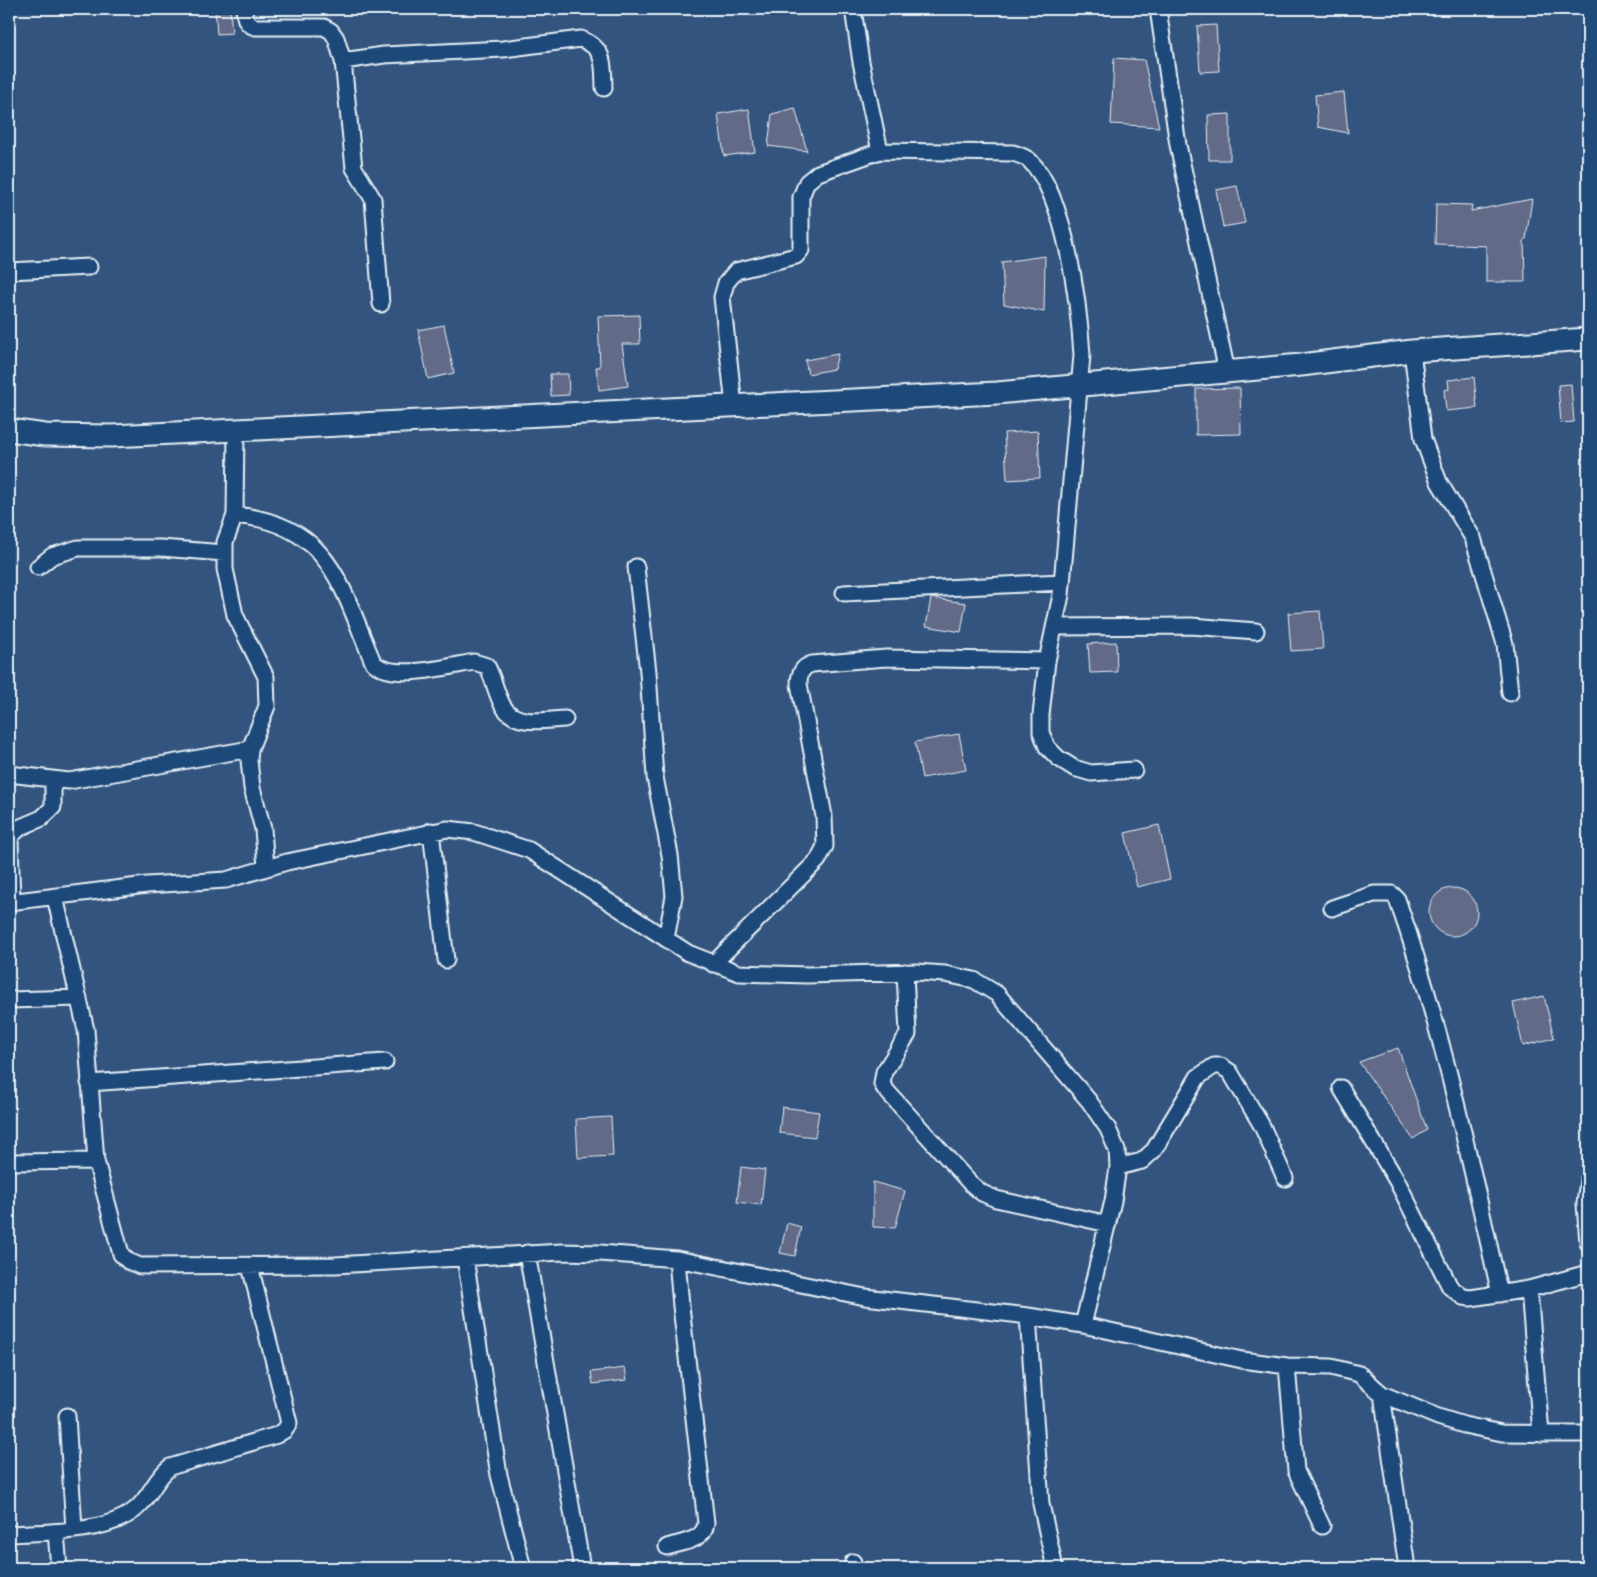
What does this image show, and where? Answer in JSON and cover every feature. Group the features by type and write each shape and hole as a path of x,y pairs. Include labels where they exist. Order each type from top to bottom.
{"street":[{"path":"244,9 246,20 249,25 254,27 324,27 332,31 336,38 343,61 354,168 357,175 370,191 374,207 381,304"},
{"path":"853,9 861,62 880,151"},
{"path":"1158,9 1178,145 1227,372"},
{"path":"343,61 392,55 503,49 581,38 592,43 601,52 604,88"},
{"path":"734,406 722,297 726,283 736,271 796,256 801,250 801,196 807,182 818,173 880,151 1013,153 1029,159 1040,173 1062,227 1080,321 1080,386 1062,582 1055,627 1047,660 1040,715 1041,732 1047,747 1058,758 1082,770 1090,773 1134,770"},
{"path":"9,271 89,267"},
{"path":"9,430 45,435 102,436 929,397 1080,386 1227,372 1412,351 1588,339"},
{"path":"1412,351 1423,439 1439,482 1473,538 1505,644 1510,693"},
{"path":"236,430 235,515 225,542 225,569 234,616 266,677 268,686 265,715 250,749 250,774 262,829 266,868"},
{"path":"235,515 276,524 292,531 313,545 342,585 370,655 377,666 395,673 474,662 487,666 493,677 503,707 514,717 526,721 565,719"},
{"path":"38,566 52,556 78,548 161,548 224,553"},
{"path":"636,567 648,672 655,777 670,855 674,896 666,939"},
{"path":"844,593 1062,582"},
{"path":"1055,627 1192,626 1256,631"},
{"path":"713,964 818,860 825,846 824,816 799,684 799,676 806,666 886,658 1047,660"},
{"path":"9,774 70,781 250,749"},
{"path":"53,780 53,807 42,818 17,830 10,840 11,902 147,885 226,880 266,868 447,829 474,832 529,850 585,884 666,939 713,964 739,973 763,975 905,972 961,976 986,985 997,994 1100,1116 1117,1150 1118,1167 1108,1224 1082,1325"},
{"path":"431,831 446,960"},
{"path":"1332,908 1374,894 1392,894 1397,899 1462,1124 1500,1294"},
{"path":"55,897 86,1030 96,1161 117,1242 122,1254 128,1261 140,1266 335,1265 527,1253 600,1252 677,1259 865,1297 1028,1316 1082,1325 1242,1360 1287,1366 1331,1367 1359,1374 1382,1394 1438,1417 1464,1424 1502,1432 1588,1434"},
{"path":"905,972 908,1034 884,1072 882,1084 886,1090 969,1182 982,1193 996,1199 1108,1224"},
{"path":"9,1000 79,998"},
{"path":"89,1083 385,1062"},
{"path":"1118,1167 1142,1161 1154,1150 1198,1077 1214,1066 1221,1066 1230,1072 1262,1126 1285,1178"},
{"path":"1341,1088 1397,1181 1450,1287 1463,1297 1529,1289 1588,1273"},
{"path":"9,1162 96,1161"},
{"path":"1588,1182 1585,1204 1588,1237"},
{"path":"527,1253 582,1568"},
{"path":"464,1258 499,1475 523,1568"},
{"path":"667,1547 701,1535 706,1523 677,1259"},
{"path":"9,1534 56,1532 106,1524 131,1514 144,1500 160,1476 170,1467 277,1435 285,1430 289,1423 250,1266"},
{"path":"1529,1289 1541,1434"},
{"path":"1028,1316 1041,1504 1055,1568"},
{"path":"1287,1366 1296,1471 1322,1526"},
{"path":"1382,1394 1407,1568"},
{"path":"67,1416 74,1529"},
{"path":"56,1532 59,1568"}],"building":[{"path":"215,9 230,9 232,33 217,34"},
{"path":"1216,25 1219,71 1200,72 1197,26"},
{"path":"1114,58 1144,60 1159,127 1111,124"},
{"path":"1344,92 1348,133 1318,127 1315,95"},
{"path":"795,108 807,151 768,146 772,114"},
{"path":"749,109 755,152 724,156 718,114"},
{"path":"1230,114 1230,160 1209,160 1208,115"},
{"path":"1237,186 1245,223 1223,227 1216,190"},
{"path":"1532,199 1526,239 1524,240 1525,282 1486,282 1486,246 1435,244 1436,204 1472,205 1471,211"},
{"path":"1045,256 1044,312 1004,304 1002,262"},
{"path":"639,315 640,344 622,344 628,386 599,390 596,367 600,367 598,316"},
{"path":"444,325 454,373 428,379 418,330"},
{"path":"838,354 834,369 808,374 805,360"},
{"path":"550,374 568,374 569,395 551,396"},
{"path":"1474,377 1477,408 1446,411 1444,390 1449,389 1448,380"},
{"path":"1571,384 1574,422 1561,423 1558,385"},
{"path":"1240,388 1241,434 1196,435 1196,389"},
{"path":"1038,431 1040,478 1007,480 1004,433"},
{"path":"931,598 966,603 961,632 926,626"},
{"path":"1320,611 1323,649 1291,651 1288,613"},
{"path":"1116,642 1117,672 1090,673 1088,644"},
{"path":"959,734 966,770 922,778 915,742"},
{"path":"1159,825 1170,879 1137,887 1125,833"},
{"path":"1448,888 1458,888 1470,895 1477,907 1477,917 1470,929 1458,936 1448,936 1440,932 1433,925 1429,917 1429,907 1433,899 1440,892"},
{"path":"1544,996 1554,1038 1523,1046 1513,1003"},
{"path":"1398,1048 1427,1130 1413,1139 1359,1062"},
{"path":"782,1107 819,1112 815,1137 779,1133"},
{"path":"611,1117 613,1156 578,1158 576,1119"},
{"path":"741,1167 765,1170 761,1205 737,1202"},
{"path":"873,1182 905,1191 895,1228 873,1227"},
{"path":"787,1223 801,1227 795,1256 780,1253"},
{"path":"625,1368 627,1380 593,1384 591,1372"}]}
